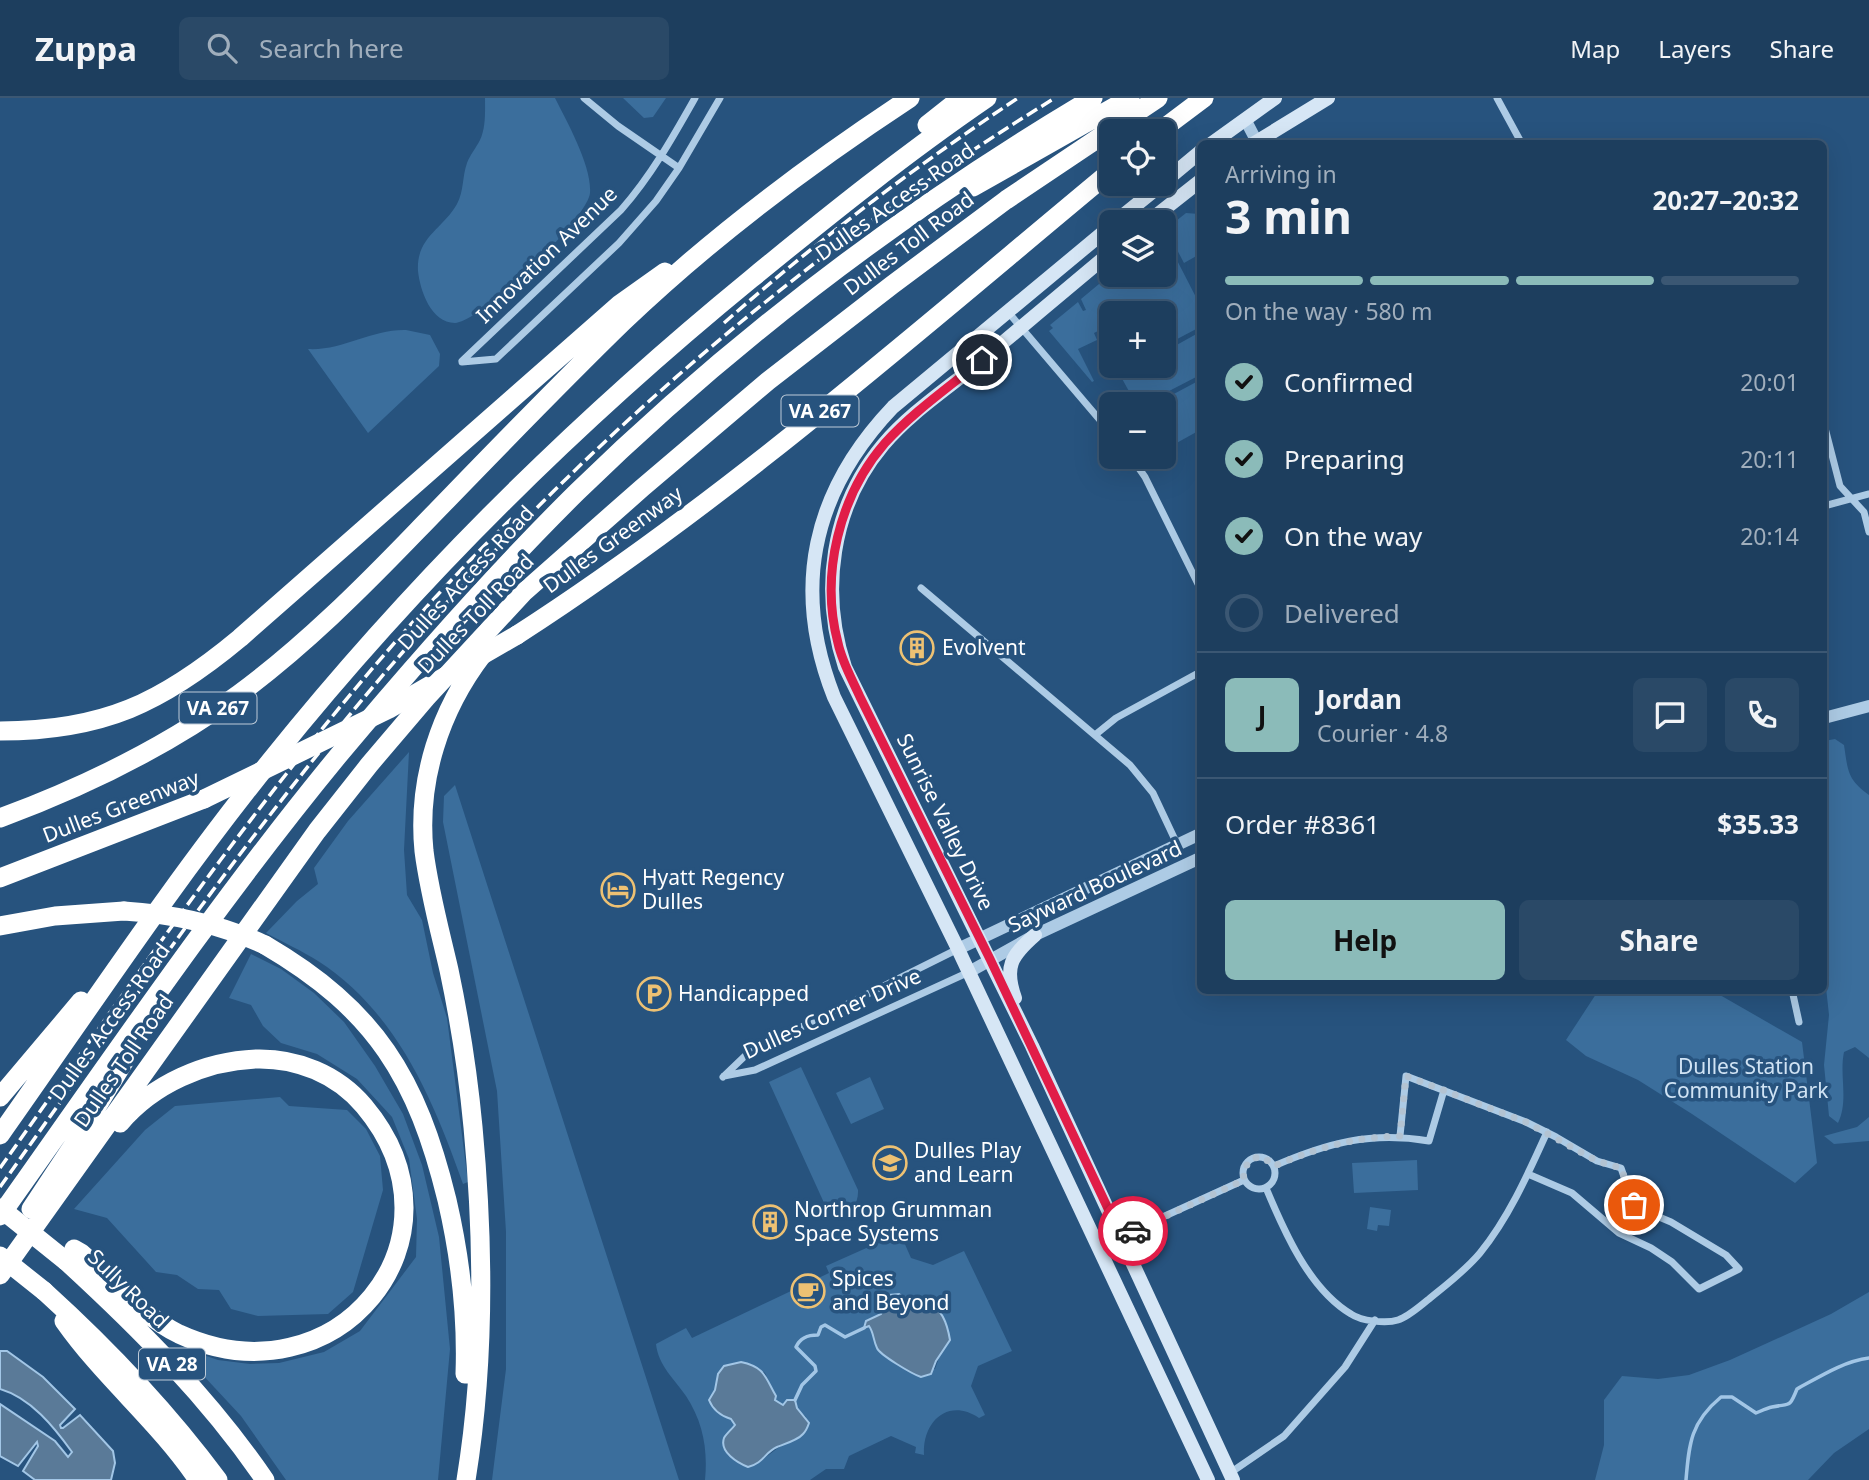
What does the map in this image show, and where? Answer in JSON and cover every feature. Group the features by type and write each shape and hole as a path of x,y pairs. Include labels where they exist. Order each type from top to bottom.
{"highway":[{"name":"VA 267","path":"719,237 820,159 910,98"},
{"path":"717,306 769,251 961,98"},
{"name":"Dulles Access Road","path":"0,1135 167,898 271,759 409,597 558,447 717,306 883,173 987,98"},
{"name":"Dulles Access Road","path":"4,1214 183,958 311,790 426,653 545,524 702,378 834,271 946,191 1093,98"},
{"path":"834,271 975,186 1130,98"},
{"name":"Dulles Toll Road","path":"0,1275 268,898 369,765 426,698 523,593 711,429 846,319 1006,200 1158,98"},
{"path":"1176,119 1204,98"},
{"name":"Dulles Greenway","path":"0,877 204,799 365,721 517,635 621,566 725,488 1099,181"},
{"path":"0,730 48,729 89,723 130,710 183,683 240,638 642,286 719,237"},
{"name":"Dulles Greenway","path":"0,818 75,788 132,760 212,712 271,669 372,577 624,321 719,237"},
{"path":"466,1480 479,1349 481,1293 478,1184 470,1097 459,1028 427,869 423,834 426,787 439,732 463,680 574,550"},
{"path":"0,1254 65,1159 130,1051 236,889"},
{"path":"0,1097 167,898"},
{"path":"0,926 55,916 124,911 191,920 235,932 265,945 314,975 366,1024 403,1076 426,1126 439,1167 453,1229 462,1293 466,1355 459,1480"},
{"path":"4,1214 70,1255 82,1253 148,1313 180,1334 215,1347 269,1352 296,1347 331,1331 351,1318 367,1302 387,1273 398,1244 403,1195 398,1168 387,1139 355,1096 338,1082 319,1072 297,1063 272,1059 231,1062 187,1075 155,1092 120,1124 88,1167 41,1218"},
{"name":"VA 28","path":"0,1254 44,1291 135,1380 176,1426 218,1480"},
{"name":"Sully Road","path":"70,1255 180,1373 265,1480"},
{"path":"44,1291 85,1352 146,1415 198,1480"}],"main road":[{"path":"1216,140 1276,98"},
{"path":"1261,140 1328,98"},
{"path":"1176,172 1197,155"},
{"path":"1163,210 1197,183"},
{"path":"1130,210 1147,196"},
{"name":"Sunrise Valley Drive","path":"1099,236 893,407 863,440 843,470 829,502 818,542 813,574 814,625 828,681 958,948 1208,1480"},
{"name":"Sunrise Valley Drive","path":"1099,263 907,421 876,454 849,503 836,545 831,584 834,623 845,667 990,959 1232,1476"},
{"path":"1031,1046 1009,976 1012,960 1035,934"}],"street":[{"path":"584,98 603,115 679,168"},
{"name":"Innovation Avenue","path":"695,98 661,157 621,210 462,362 496,359 619,243 656,201 679,168 720,98"},
{"path":"1497,98 1520,140"},
{"path":"1245,119 1255,140"},
{"path":"1008,311 1099,419"},
{"path":"1827,436 1838,482 1847,500 1864,512 1869,531"},
{"path":"1139,469 1197,582"},
{"path":"1827,505 1869,494"},
{"path":"921,588 1130,765 1148,785 1177,844"},
{"path":"1095,735 1116,718 1197,674"},
{"path":"1827,717 1869,706"},
{"name":"Sayward Boulevard","path":"958,948 1197,835"},
{"name":"Sayward Boulevard","path":"969,972 1035,934 1197,859"},
{"name":"Dulles Corner Drive","path":"958,948 747,1054 723,1077 755,1070 969,972"},
{"path":"1793,994 1799,1022"},
{"path":"1400,1136 1406,1076 1547,1132 1597,1161 1621,1168 1634,1205 1671,1222 1726,1255 1739,1269 1699,1289 1672,1262 1651,1248 1619,1233 1572,1193 1528,1174"},
{"path":"1274,1166 1348,1140 1400,1136 1429,1141 1444,1090"},
{"path":"1266,1188 1286,1236 1316,1281 1335,1303 1353,1316 1375,1321 1398,1320 1422,1304 1479,1254 1528,1174 1547,1132"},
{"path":"1263,1157 1274,1166 1275,1177 1266,1188 1251,1188 1244,1180 1243,1170 1252,1158 1263,1157"},
{"path":"1099,1248 1244,1180"},
{"path":"1232,1476 1284,1436 1345,1367 1375,1321"}],"green space":[{"path":"485,98 555,98 583,157 590,193 585,206 572,224 509,288 468,318 455,323 447,322 433,312 424,296 419,279 419,259 426,241 457,204 467,163 483,130"},
{"path":"623,98 666,98 653,117 644,118"},
{"path":"1186,213 1197,214 1197,256 1184,263 1176,248 1176,221"},
{"path":"1176,258 1197,299 1197,329 1176,340 1176,301 1099,301 1099,333 1094,333 1097,340 1078,349 1094,381 1092,382 1049,331 1053,328 1050,325 1078,302 1083,311 1086,310 1081,299 1099,284 1099,287 1176,287"},
{"path":"406,330 430,335 440,354 439,366 368,433 308,349 333,347 381,333"},
{"path":"1197,334 1197,377 1167,392 1129,392 1122,378 1176,378 1176,345"},
{"path":"1197,382 1197,432 1176,443 1176,393"},
{"path":"1835,739 1844,745 1852,779 1869,795 1869,1058 1855,1047 1844,1052 1843,1106 1838,1123 1829,1116 1824,1065 1829,1015 1827,994 1827,740"},
{"path":"409,752 404,850 407,895 422,920 433,973 447,1018 468,1182 463,1184 425,1090 391,1032 370,1005 318,961 266,933 318,884 314,868 348,821"},
{"path":"455,785 679,1480 492,1480 506,1369 506,1232 497,1091 443,822 444,796"},
{"path":"251,954 281,969 314,993 344,1022 375,1066 403,1114 422,1165 439,1237 450,1349 438,1480 286,1480 241,1416 187,1358 189,1350 218,1360 250,1364 279,1363 324,1352 360,1331 416,1257 417,1219 409,1159 392,1117 357,1079 317,1054 281,1043 263,1026 251,1005 229,998"},
{"name":"Dulles Station Community Park","path":"1596,994 1718,994 1802,1042 1817,1163 1795,1183 1638,1080 1586,1056 1566,1040"},
{"path":"801,1067 858,1190 856,1203 843,1212 825,1205 769,1082"},
{"path":"870,1077 884,1109 851,1124 836,1093"},
{"path":"280,1097 289,1106 347,1110 366,1129 380,1156 383,1190 353,1292 328,1314 258,1316 231,1309 219,1290 198,1289 177,1275 156,1272 107,1218 74,1209 145,1130 175,1106"},
{"path":"1869,1117 1869,1141 1834,1144 1824,1136 1857,1127"},
{"path":"1417,1160 1418,1190 1354,1193 1352,1163"},
{"path":"1370,1207 1391,1210 1389,1226 1378,1225 1377,1231 1367,1229"},
{"path":"900,1233 911,1258 933,1265 964,1251 1012,1351 978,1366 971,1386 985,1415 979,1418 957,1410 939,1416 927,1432 924,1455 915,1453 916,1447 891,1436 849,1456 844,1469 826,1469 810,1480 705,1480 706,1457 700,1426 686,1396 663,1365 656,1344 686,1328 692,1338 829,1273 826,1266","holes":["889,1295 930,1305 939,1314 940,1355 935,1369 891,1359 866,1321 881,1314","751,1364 765,1373 776,1396 774,1400 806,1417 799,1437 778,1448 759,1463 741,1464 723,1446 726,1435 735,1425 712,1394 718,1374"]},
{"path":"1869,1292 1869,1429 1834,1453 1808,1480 1595,1480 1604,1445 1604,1400 1622,1376 1658,1379 1689,1375 1730,1360 1831,1314"}],"shaded area":[{"path":"899,1294 910,1301 935,1307 948,1330 950,1340 931,1374 921,1377 890,1359 877,1348 869,1326 864,1328 866,1321 881,1314 889,1295"},
{"path":"0,1351 7,1351 43,1377 75,1409 60,1425 61,1428 80,1415 113,1451 115,1463 111,1480 35,1480 23,1471 38,1446 37,1442 18,1466 0,1456 0,1404 55,1441 68,1457 72,1452 32,1406 0,1389"},
{"path":"741,1362 760,1370 776,1396 775,1400 783,1405 787,1400 795,1400 797,1408 809,1423 801,1436 773,1449 758,1463 748,1467 735,1460 724,1448 724,1438 735,1425 731,1419 715,1410 709,1400 715,1390 718,1374 724,1366"}],"waterway":[{"path":"795,1400 802,1385 816,1371 815,1366 796,1347 800,1341 807,1336 818,1335 821,1327 825,1325 845,1337 864,1328"},
{"path":"1686,1480 1693,1434 1703,1415 1721,1397 1732,1397 1756,1413 1788,1404 1797,1389 1841,1366 1869,1358"}],"railway":[{"path":"724,323 867,206 1018,98"},
{"path":"0,1187 245,848 348,717 474,573 627,421 791,282 876,217 1055,98"},
{"path":"0,1168 181,914 307,748 442,590 515,515"}],"way so far":[{"path":"1133,1231 1244,1180 1243,1170 1252,1158 1263,1157 1274,1166 1348,1140 1400,1136 1406,1076 1526,1122 1578,1152 1621,1168 1634,1205"}],"place":[{"name":"Evolvent","path":"917,648"},
{"name":"Hyatt Regency Dulles","path":"618,890"},
{"name":"Handicapped","path":"654,994"},
{"name":"Dulles Play and Learn","path":"890,1163"},
{"name":"Northrop Grumman Space Systems","path":"770,1222"},
{"name":"Spices and Beyond","path":"808,1291"}],"route":[{"path":"982,360 894,434 876,454 861,477 849,503 836,545 831,584 834,623 845,667 990,959 1121,1236 1133,1231"}]}
